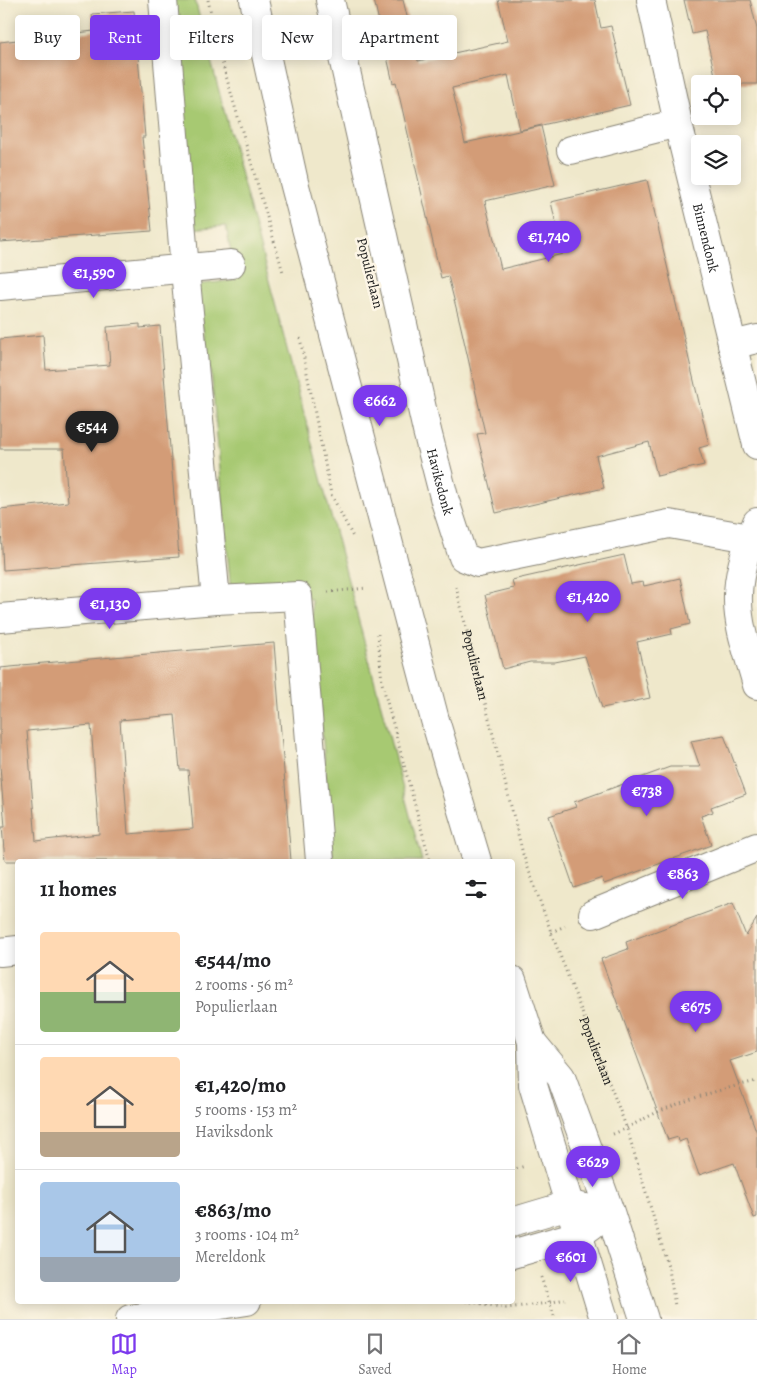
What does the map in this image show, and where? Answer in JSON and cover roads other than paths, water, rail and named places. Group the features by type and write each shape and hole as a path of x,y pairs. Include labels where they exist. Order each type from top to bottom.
{"street":[{"path":"163,0 185,270 216,600"},
{"path":"254,0 296,192 434,720 476,859"},
{"name":"Haviksdonk","path":"330,0 427,431 445,500 463,557 478,563 669,524 754,530"},
{"name":"Binnendonk","path":"651,0 678,123 745,342 757,445"},
{"path":"571,150 678,123"},
{"path":"0,286 185,270 230,264"},
{"path":"754,530 739,581 738,601 740,622 757,685"},
{"path":"0,618 216,600 298,596 320,859"},
{"path":"593,914 757,847"},
{"path":"0,952 15,950"},
{"path":"515,989 532,1042 533,1085 604,1319"},
{"path":"532,1042 561,1077 610,1212 644,1319"},
{"path":"515,1221 569,1205 610,1212"},
{"path":"515,1253 578,1235 610,1212"},
{"path":"130,1319 219,1313 239,1304"}]}
